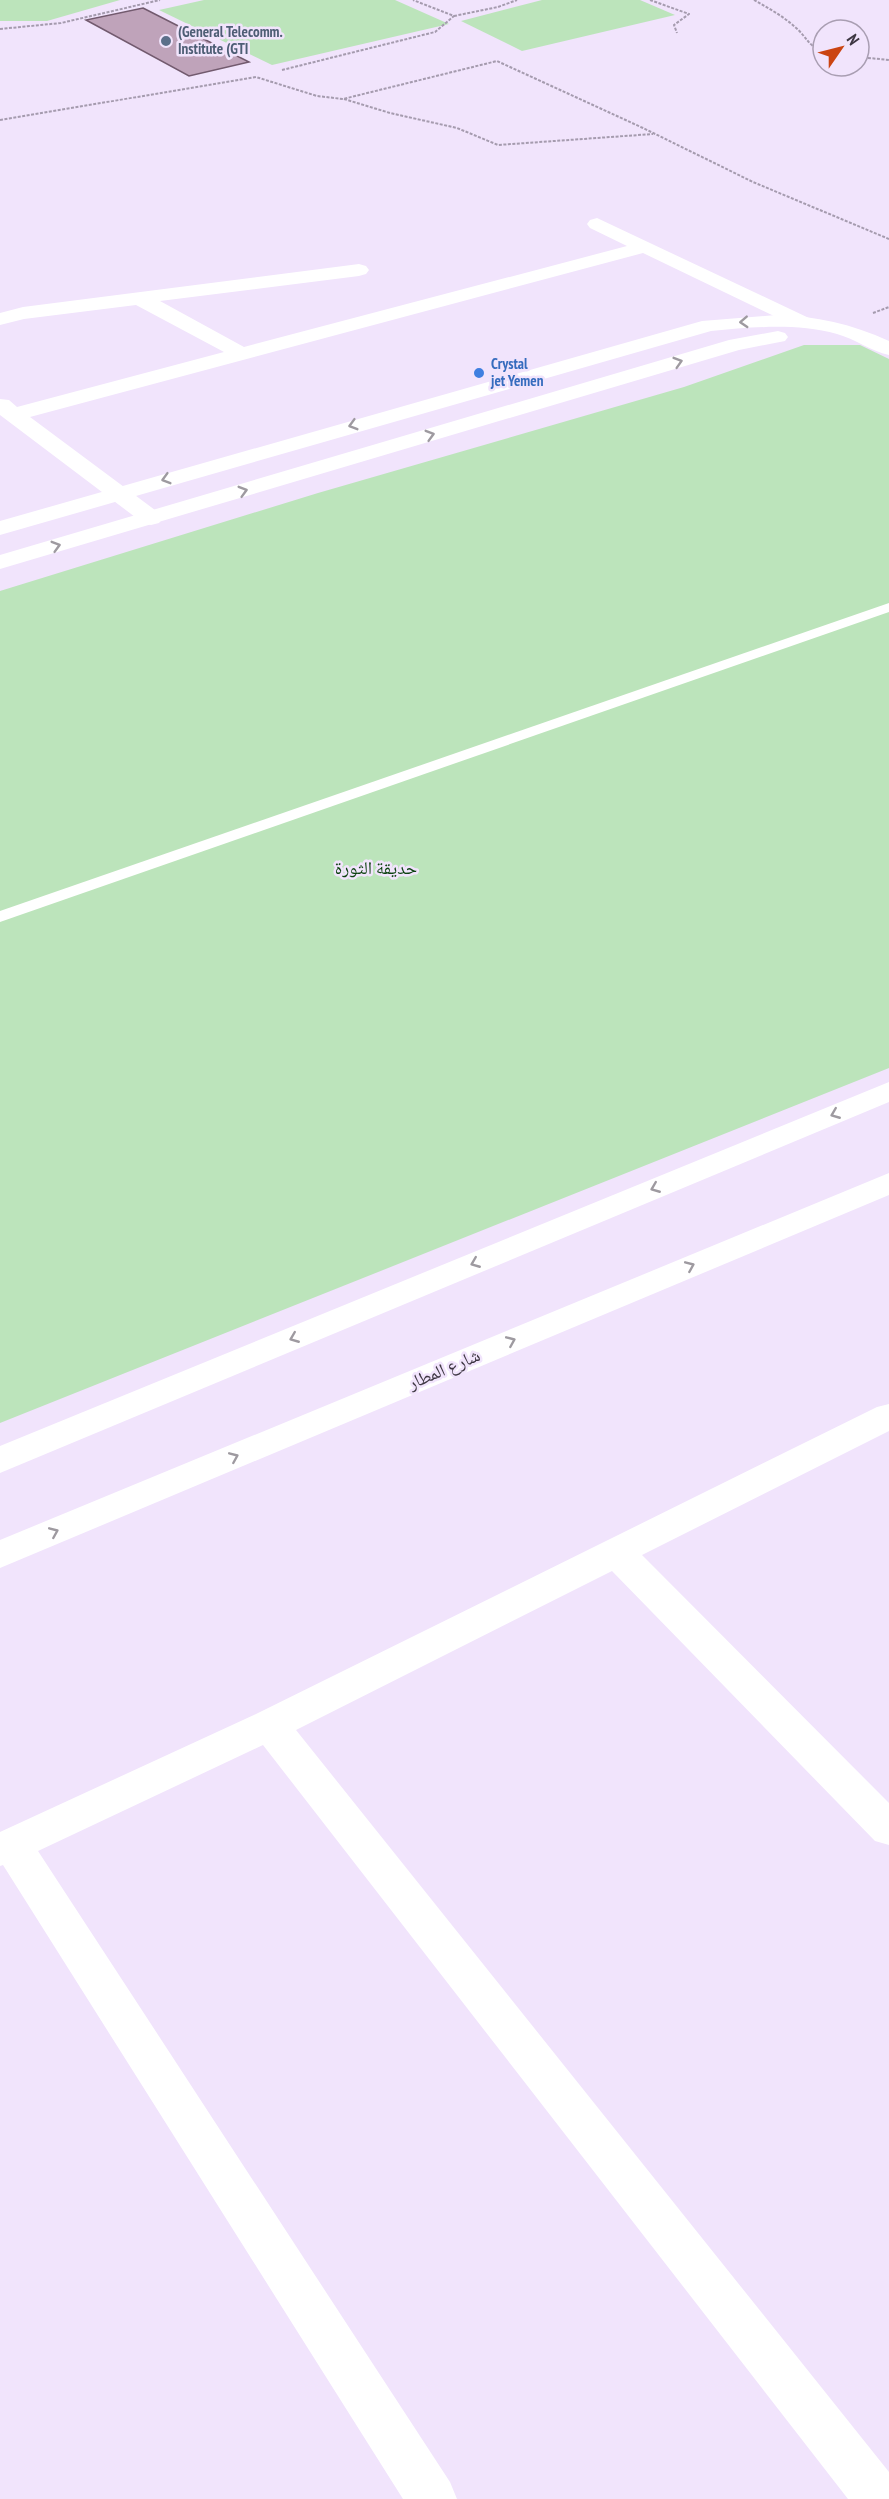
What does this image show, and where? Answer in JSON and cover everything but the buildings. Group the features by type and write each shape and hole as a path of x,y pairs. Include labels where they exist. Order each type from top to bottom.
{"street":[{"path":"597,224 804,323 843,329 889,349"},
{"path":"8,409 242,354 645,247"},
{"path":"0,319 23,313 359,270"},
{"path":"139,298 242,354"},
{"path":"0,562 639,374 804,323"},
{"path":"0,528 709,325 782,329 864,338"},
{"path":"603,354 639,374"},
{"path":"8,409 151,518"},
{"path":"0,1460 889,1092"},
{"name":"شارع المطار","path":"0,1555 889,1183"},
{"path":"432,2499 6,1847 270,1725 889,1416"},
{"path":"616,1552 889,1829"},
{"path":"270,1725 879,2499"}],"lane":[{"path":"0,917 889,608"}],"path":[{"path":"0,29 61,23 160,0"},
{"path":"413,0 454,16"},
{"path":"282,70 435,32 454,16 498,7 517,0"},
{"path":"650,0 689,14 674,25 677,33"},
{"path":"754,0 808,38 811,46"},
{"path":"871,58 889,60"},
{"path":"343,99 497,61 656,134 753,182 889,239"},
{"path":"0,120 256,77 317,96 343,99 390,113 457,128 498,145 656,134"}],"green space":[{"path":"0,0 120,0 47,21 0,21"},
{"path":"204,0 395,0 449,24 272,65 159,10"},
{"path":"542,0 640,0 675,15 522,51 461,21"},
{"name":"حديقة الثورة","path":"804,345 860,345 889,359 889,1068 0,1423 0,591 318,493 684,387"}],"place":[{"name":"(General Telecomm. Institute (GTI","path":"166,41"},
{"name":"Crystal jet Yemen","path":"479,373"}]}
